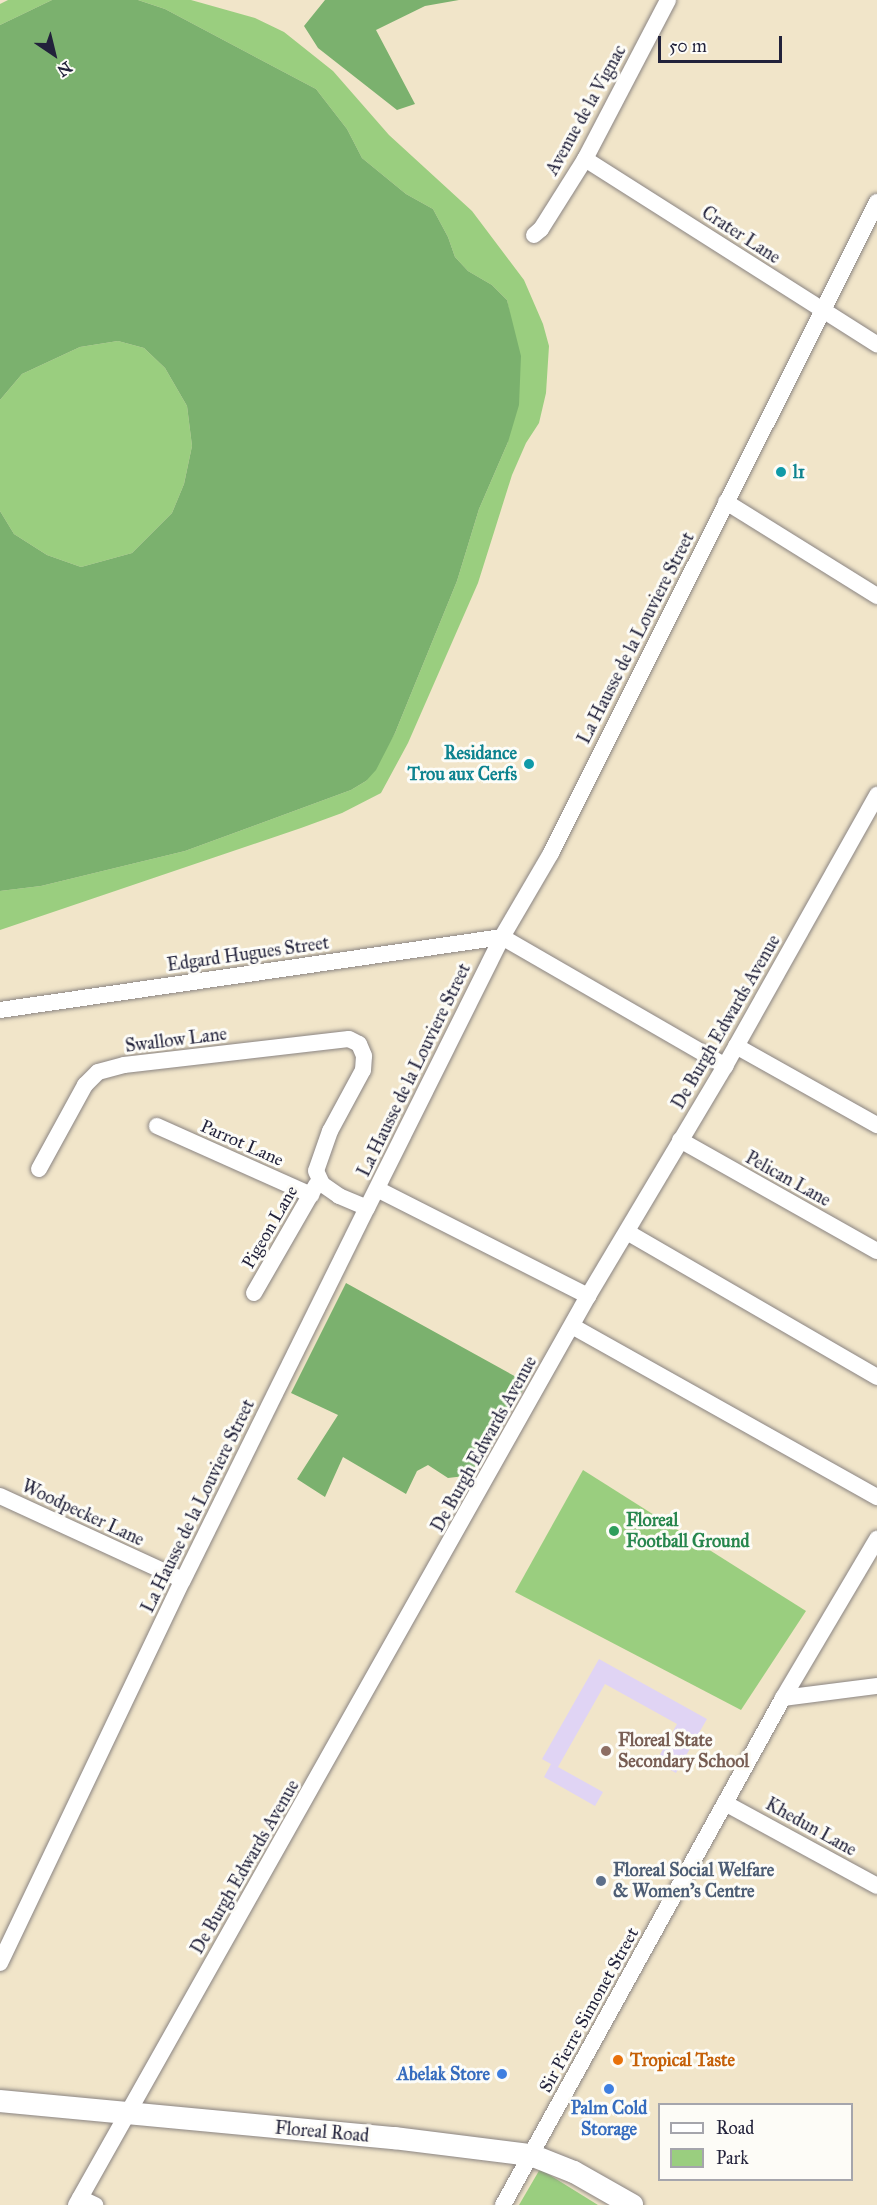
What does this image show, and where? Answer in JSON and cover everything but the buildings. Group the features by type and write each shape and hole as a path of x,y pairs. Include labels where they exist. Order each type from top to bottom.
{"main road":[{"name":"Floreal Road","path":"0,2101 394,2138 531,2155 574,2172 632,2205"}],"street":[{"name":"Avenue de la Vignac","path":"534,235 541,229 585,159 668,0"},
{"name":"Crater Lane","path":"585,159 877,344"},
{"name":"La Hausse de la Louviere Street","path":"0,1963 183,1580 367,1208 502,937 551,853 877,202"},
{"path":"726,502 877,596"},
{"name":"De Burgh Edwards Avenue","path":"83,2203 128,2114 588,1296 725,1066 877,795"},
{"path":"502,937 725,1066"},
{"name":"Edgard Hugues Street","path":"0,1010 502,937"},
{"name":"Swallow Lane","path":"39,1169 85,1085 98,1072 124,1065 349,1039 359,1044 364,1056"},
{"path":"736,1046 877,1125"},
{"name":"Pigeon Lane","path":"254,1293 311,1195 330,1131 363,1070 364,1056"},
{"name":"Parrot Lane","path":"157,1126 311,1195"},
{"name":"Pelican Lane","path":"680,1140 877,1251"},
{"path":"318,1175 339,1196 367,1208"},
{"path":"377,1189 588,1296"},
{"path":"627,1232 877,1377"},
{"path":"572,1326 877,1497"},
{"name":"Woodpecker Lane","path":"0,1496 183,1580"},
{"name":"Sir Pierre Simonet Street","path":"503,2205 783,1698 877,1539"},
{"path":"783,1698 877,1686"},
{"name":"Khedun Lane","path":"725,1803 877,1886"}],"shaded area":[{"path":"599,1659 707,1719 676,1773 656,1762 677,1724 605,1684 558,1767 603,1792 595,1806 544,1777 551,1764 542,1759"}],"green space":[{"path":"8,0 52,0 0,25 0,4"},
{"path":"52,0 138,0 165,9 316,89 347,129 362,158 406,194 433,209 448,237 455,257 468,271 492,285 507,300 521,356 519,405 508,442 479,509 457,581 395,733 376,770 366,781 351,790 185,851 41,886 0,891 0,511 14,534 47,555 81,567 132,553 172,513 184,484 192,446 187,406 165,368 144,348 118,341 80,347 22,374 0,400 0,25"},
{"path":"138,0 191,0 255,18 284,32 333,71 389,135 472,211 524,280 543,324 549,346 546,393 539,423 526,443 512,475 478,583 408,743 381,793 342,813 301,828 0,930 0,891 41,886 185,851 351,790 366,781 395,733 457,581 479,509 508,442 510,315 507,300 492,285 468,271 455,257 448,237 433,209 406,194 362,158 347,129 316,89 165,9"},
{"path":"325,0 459,0 425,6 376,30 415,104 397,110 318,48 304,26"},
{"path":"118,341 144,348 165,368 187,406 192,446 184,484 172,513 132,553 81,567 47,555 14,534 0,511 0,400 22,374 80,347"},
{"path":"346,1283 527,1383 473,1475 448,1478 428,1465 417,1471 406,1494 343,1457 325,1497 297,1479 338,1415 291,1393"},
{"name":"Floreal Football Ground","path":"583,1470 806,1611 741,1710 515,1592"},
{"path":"540,2169 598,2205 519,2205"}],"place":[{"name":"l1","path":"781,472"},
{"name":"Residance Trou aux Cerfs","path":"529,764"},
{"name":"Floreal Football Ground","path":"614,1531"},
{"name":"Floreal State Secondary School","path":"606,1751"},
{"name":"Floreal Social Welfare & Women's Centre","path":"601,1881"},
{"name":"Tropical Taste","path":"618,2060"},
{"name":"Abelak Store","path":"502,2074"},
{"name":"Palm Cold Storage","path":"609,2089"}]}
